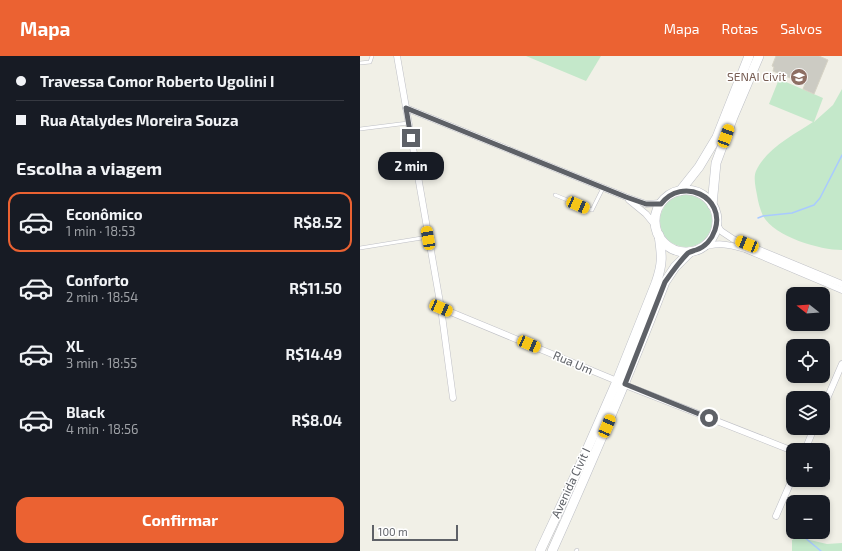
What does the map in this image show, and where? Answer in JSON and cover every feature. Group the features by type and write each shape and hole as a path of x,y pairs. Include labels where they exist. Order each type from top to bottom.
{"main road":[{"path":"680,191 699,167 717,137 749,56"},
{"path":"712,206 716,163 733,117 759,56"},
{"path":"688,190 696,192 707,199 716,214 716,223 711,238 700,248 690,252 680,251 664,243 658,235 655,225 656,216 661,204 669,195 680,191 688,190"},
{"name":"Avenida Civit I","path":"552,551 592,462 660,271 662,258 658,235"},
{"name":"Avenida Civit I","path":"540,551 582,461 621,383 665,282 675,267 690,252"}],"street":[{"path":"397,56 441,308 453,398"},
{"path":"406,108 602,188 646,204 661,204"},
{"path":"626,197 646,214 655,225"},
{"path":"716,223 721,231 733,239 842,284"},
{"path":"700,248 712,244 729,245 745,249 842,290"},
{"name":"Rua Um","path":"441,308 621,383 786,448"},
{"path":"830,392 842,364"},
{"path":"776,516 789,487"}],"lane":[{"path":"360,63 370,62 372,56"},
{"path":"360,129 408,123"},
{"path":"555,195 592,210 602,188"},
{"path":"360,248 428,238"}],"green space":[{"path":"526,56 601,56 586,81"},
{"path":"779,79 823,98 814,122 833,105 842,89 842,250 810,245 787,236 769,223 761,211 755,187 755,174 760,163 773,149 813,122 769,104"},
{"path":"686,195 696,197 704,203 710,211 712,221 710,231 704,239 696,245 686,247 676,245 668,239 662,231 660,221 662,211 668,203 676,197"},
{"path":"806,539 827,544 842,543 842,551 792,551 792,540"}],"building":[{"path":"776,56 819,56 828,60 814,94 803,89 805,84 773,71 774,67 772,66"}],"waterway":[{"path":"758,218 763,216 792,213 814,205 820,198 842,155"},
{"path":"806,539 821,551"}],"place":[{"name":"SENAI Civit","path":"799,77"}],"route":[{"path":"411,138 406,108 646,204 661,204 669,195 684,190 696,192 704,196 710,202 716,214 715,231 706,244 690,252 675,267 665,282 625,384 709,418"}]}
